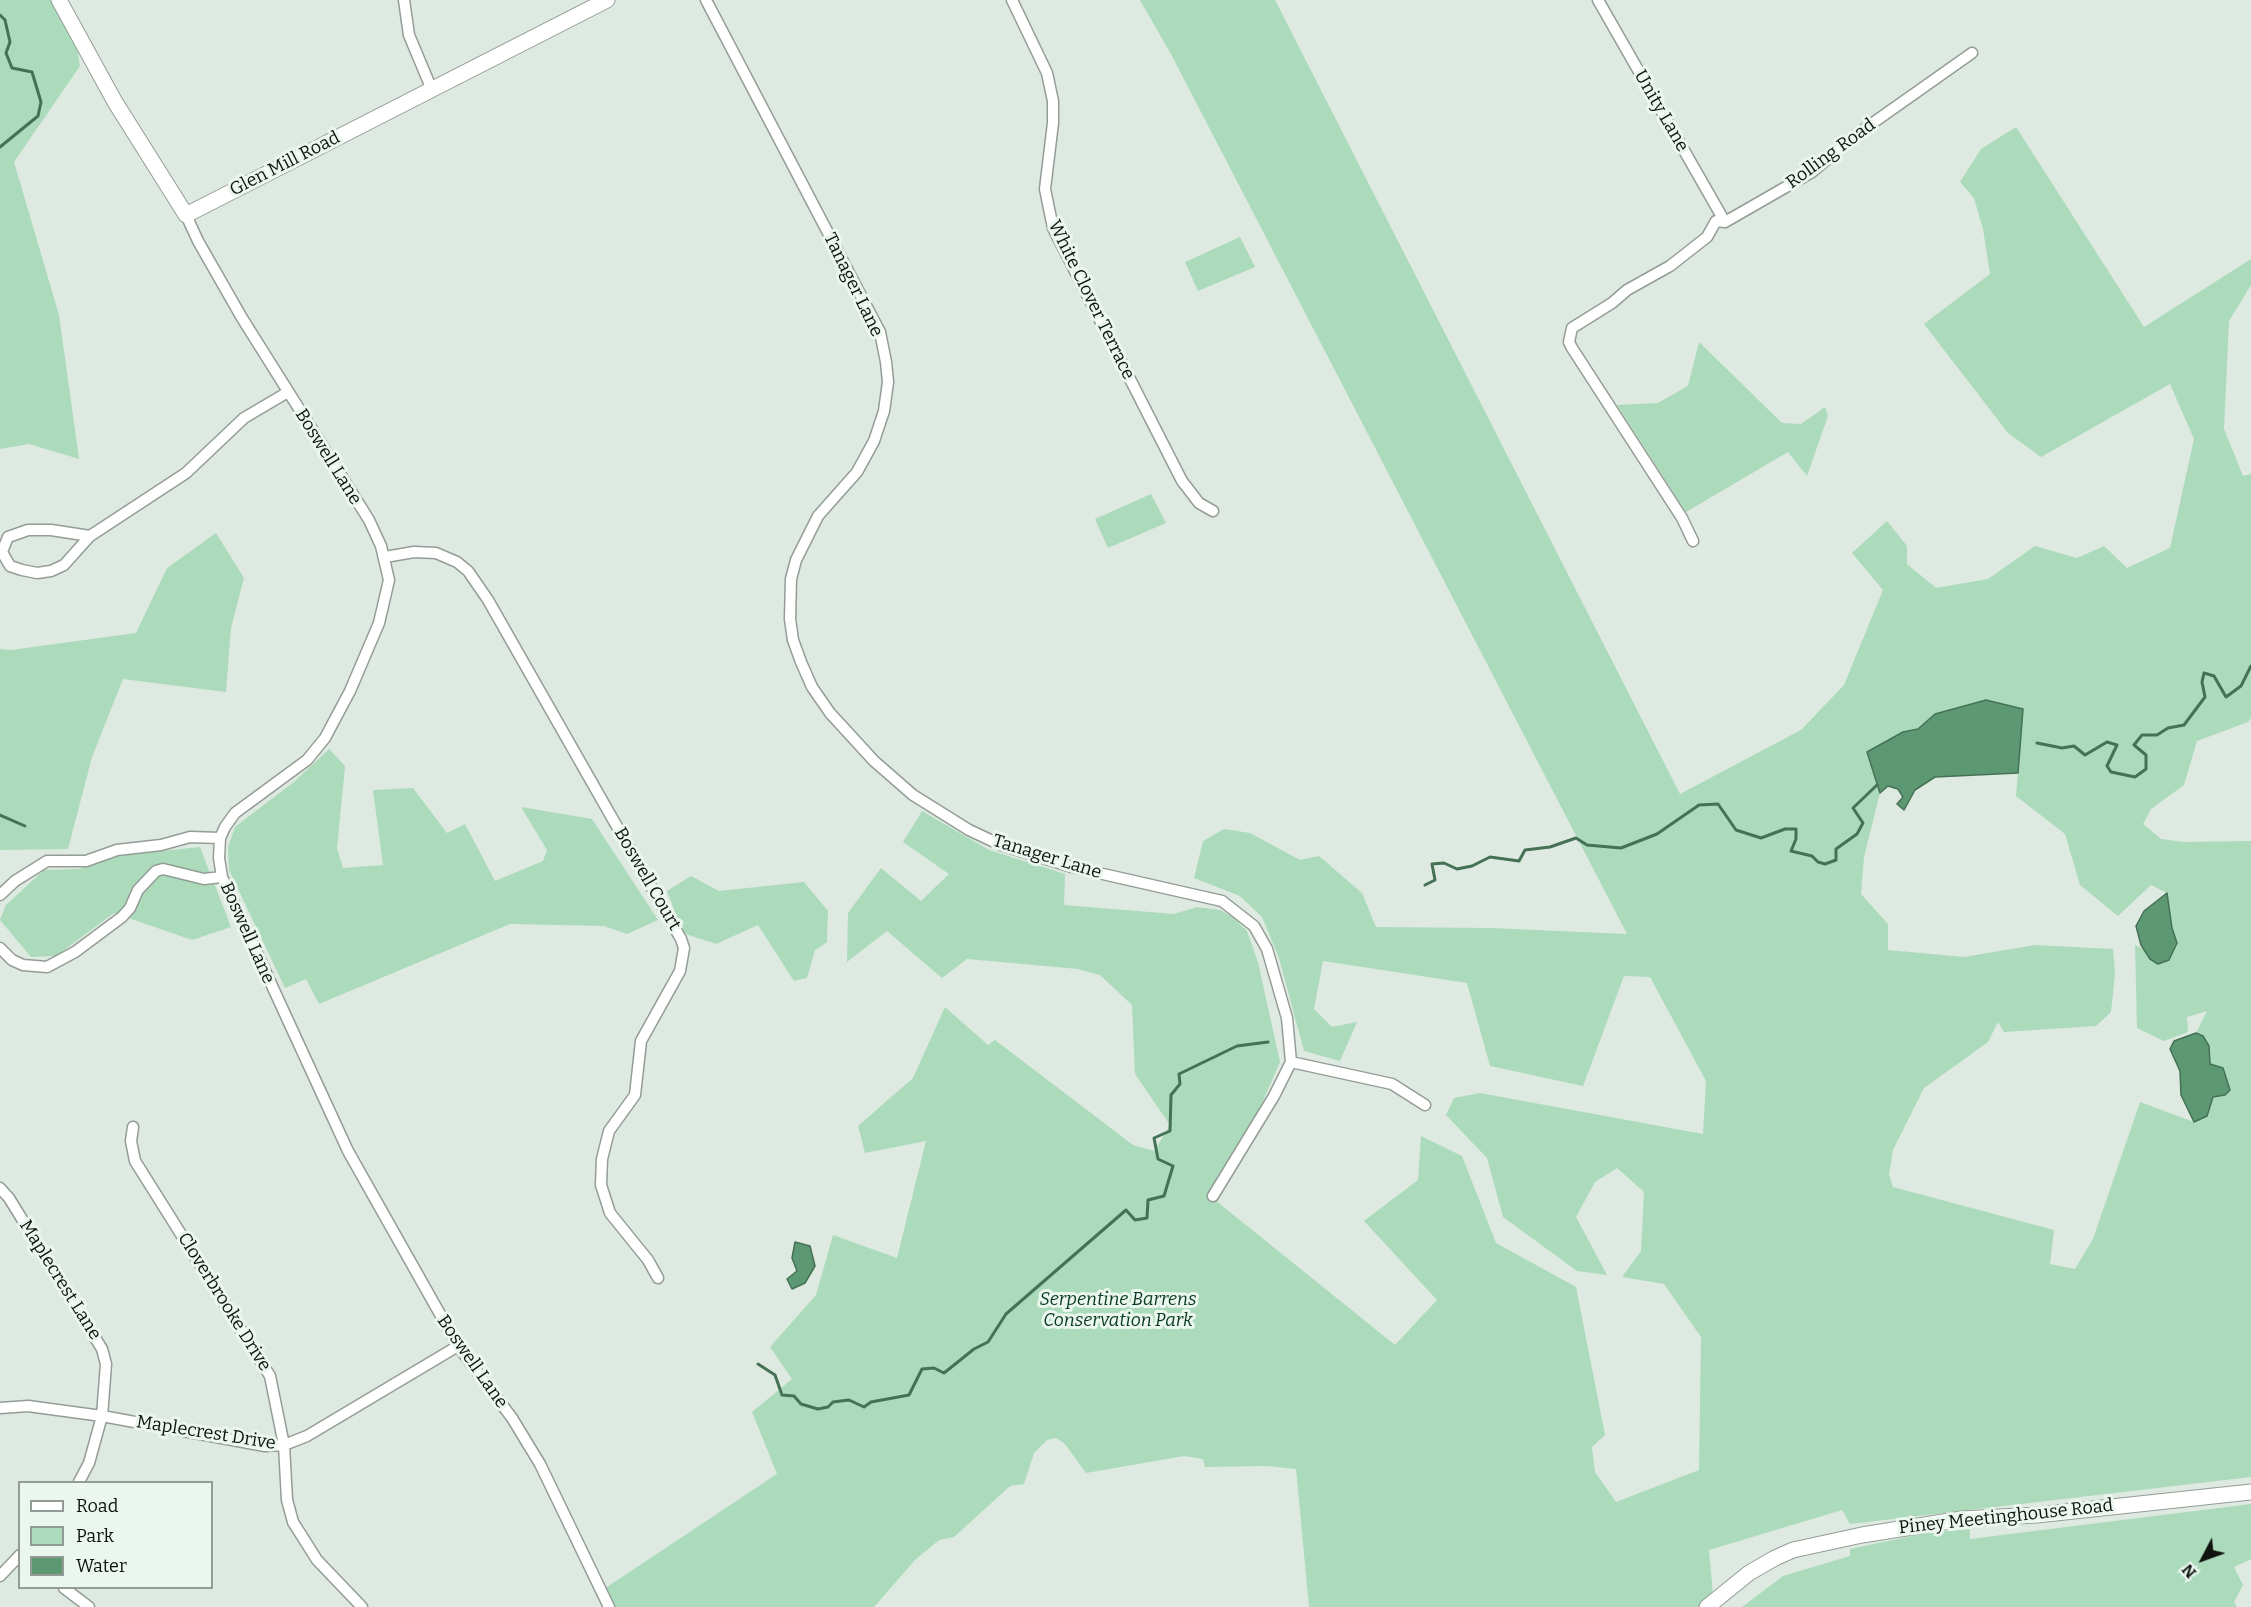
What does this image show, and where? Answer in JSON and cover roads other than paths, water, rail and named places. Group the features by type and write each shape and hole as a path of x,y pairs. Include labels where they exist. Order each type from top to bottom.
{"main road":[{"path":"59,0 115,102 186,215"},
{"name":"Glen Mill Road","path":"186,215 607,0"},
{"name":"Piney Meetinghouse Road","path":"1707,1607 1749,1573 1775,1557 1793,1550 1862,1535 1962,1519 2037,1515 2251,1492"}],"street":[{"path":"404,0 409,35 432,90"},
{"name":"Tanager Lane","path":"706,0 880,332 886,362 888,382 884,411 874,441 857,472 818,516 796,560 791,579 790,619 793,640 812,687 830,713 874,761 913,795 969,830 1001,845 1072,867 1192,893 1232,907 1254,926 1266,950 1287,1018 1291,1062"},
{"name":"White Clover Terrace","path":"1012,0 1047,73 1053,101 1045,189 1053,228 1182,481 1199,503 1213,511"},
{"name":"Unity Lane","path":"1598,0 1725,222"},
{"name":"Rolling Road","path":"1693,542 1683,518 1572,348 1569,342 1572,328 1612,303 1627,290 1670,266 1707,237 1716,221 1725,222 1812,172 1860,132 1972,53"},
{"name":"Boswell Lane","path":"186,215 198,242 288,392 369,520 385,557 389,580 379,623 350,691 325,738 307,760 289,776 235,813 220,838 219,858 222,877 348,1151 458,1346 512,1418 540,1464 609,1607"},
{"path":"90,536 51,530 28,530 8,537 2,552 10,566 22,570 38,573 51,571 64,565 90,536 186,473 244,418 288,392"},
{"name":"Boswell Court","path":"385,557 414,552 436,553 457,562 468,572 488,600 681,939 684,948 680,971 641,1041 635,1095 609,1131 602,1159 601,1185 610,1213 648,1260 658,1278"},
{"path":"0,894 22,876 47,861 86,861 117,850 161,845 190,837 220,838"},
{"path":"0,948 12,960 23,965 47,967 75,952 122,917 130,908 138,890 156,871 163,869 204,879 222,877"},
{"path":"1213,1196 1274,1096 1291,1062 1392,1084 1425,1105"},
{"name":"Cloverbrooke Drive","path":"133,1127 131,1142 135,1161 270,1376 284,1445 288,1500 293,1522 317,1560 362,1607"},
{"name":"Maplecrest Lane","path":"0,1188 27,1225 102,1349 106,1364 102,1416 88,1464 80,1481"},
{"name":"Maplecrest Drive","path":"0,1408 28,1406 102,1416 265,1446 284,1445 307,1436 458,1346"},
{"path":"0,1576 18,1557"},
{"path":"66,1589 89,1607"}],"water":[{"path":"1986,700 2023,709 2018,773 1935,777 1915,790 1904,810 1897,804 1903,797 1898,789 1888,786 1880,793 1867,752 1903,732 1918,729 1935,714"},
{"path":"2167,893 2172,928 2177,943 2169,960 2158,964 2150,959 2141,945 2136,926 2144,911"},
{"path":"2196,1033 2203,1036 2209,1046 2210,1064 2223,1068 2230,1090 2225,1095 2213,1097 2207,1116 2194,1122 2181,1095 2180,1071 2170,1049 2174,1041"},
{"path":"795,1242 810,1246 815,1266 805,1283 792,1289 787,1279 797,1271 792,1258"}],"waterway":[{"path":"0,15 5,20 10,42 6,53 12,68 32,72 41,102 38,116 0,147"},
{"path":"2037,743 2062,748 2074,746 2085,755 2107,742 2117,745 2107,766 2111,772 2135,777 2146,769 2146,755 2134,745 2142,735 2157,735 2168,728 2184,725 2205,697 2202,682 2204,673 2214,676 2226,697 2241,686 2251,666"},
{"path":"1425,885 1435,880 1432,864 1444,863 1457,869 1472,866 1490,857 1519,861 1525,850 1550,847 1576,838 1587,845 1621,848 1657,834 1699,805 1718,804 1736,830 1761,838 1785,829 1796,829 1796,839 1791,851 1812,856 1818,862 1825,864 1836,860 1836,849 1857,834 1863,823 1853,808 1877,785"},
{"path":"0,815 25,826"},
{"path":"758,1364 775,1375 782,1395 794,1396 801,1404 818,1409 828,1407 833,1402 849,1400 864,1407 871,1402 909,1395 922,1369 934,1368 944,1373 974,1349 988,1342 1006,1314 1126,1210 1135,1220 1147,1218 1148,1200 1164,1196 1173,1166 1158,1159 1154,1138 1170,1131 1171,1095 1180,1084 1179,1074 1237,1046 1268,1042"}],"park label":[{"name":"Serpentine Barrens Conservation Park","path":"1118,1310"}]}
